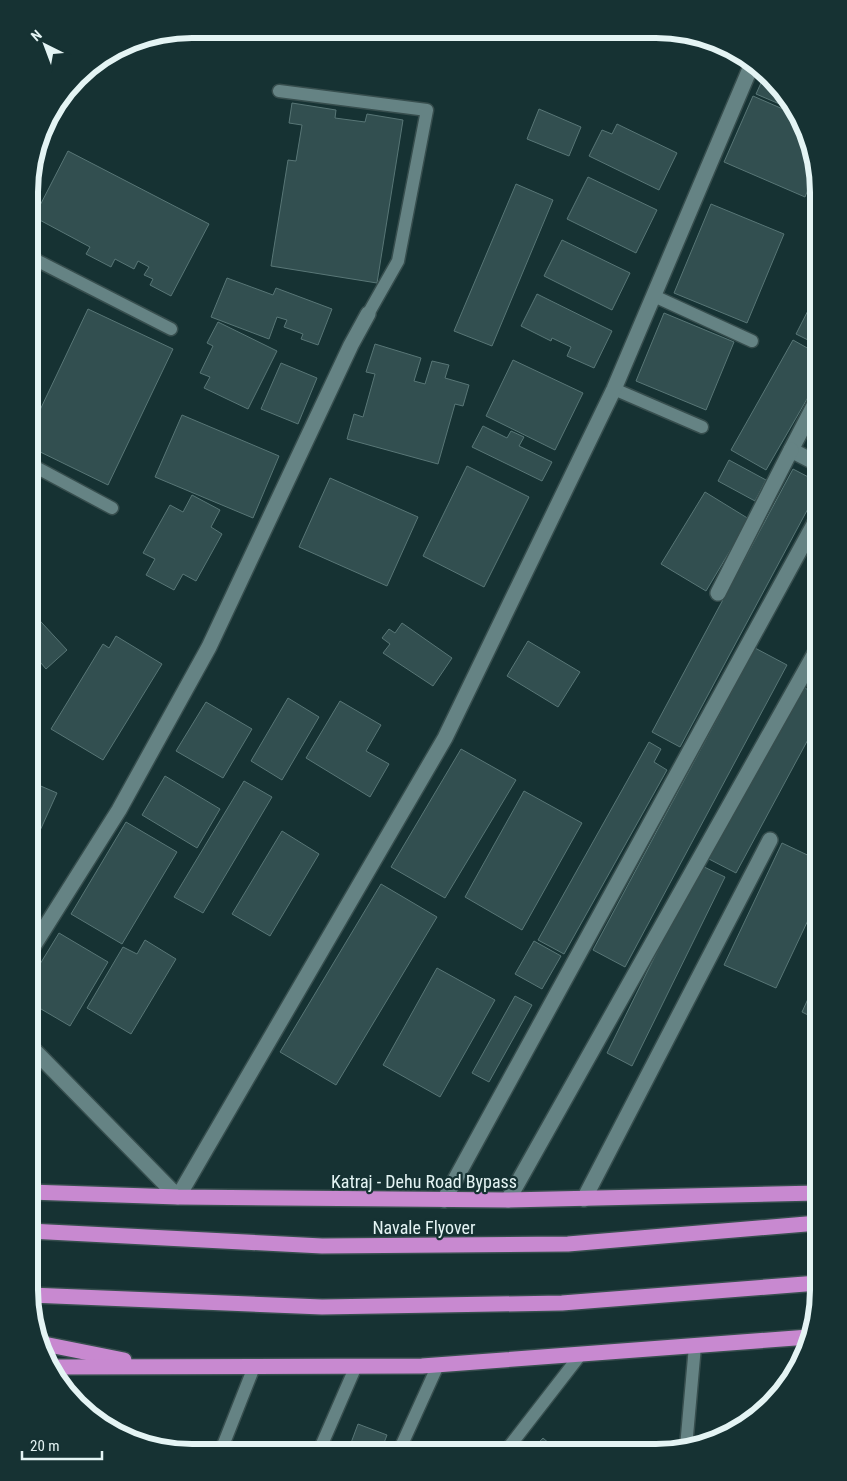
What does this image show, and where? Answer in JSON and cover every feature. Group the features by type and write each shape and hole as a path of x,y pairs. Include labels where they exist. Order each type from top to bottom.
{"highway":[{"name":"Katraj - Dehu Road Bypass","path":"38,1192 178,1198 444,1200 584,1199 809,1193"},
{"name":"Navale Flyover","path":"38,1232 322,1246 568,1244 809,1224"},
{"path":"38,1296 332,1307 562,1303 809,1283"},
{"path":"60,1368 438,1365 801,1338"},
{"path":"48,1345 157,1367"}],"street":[{"path":"38,1054 178,1198 445,738 614,389 749,70"},
{"path":"38,939 120,810 209,646 347,354 368,314"},
{"path":"718,593 810,414"},
{"path":"791,450 810,460"},
{"path":"444,1200 810,533"},
{"path":"508,1200 810,663"},
{"path":"584,1199 770,840"}],"lane":[{"path":"279,91 427,110 398,261 368,314"},
{"path":"38,261 172,329"},
{"path":"654,296 752,341"},
{"path":"614,389 702,427"},
{"path":"38,468 112,508"},
{"path":"688,1439 695,1346"},
{"path":"511,1444 581,1354"},
{"path":"403,1444 438,1365"},
{"path":"322,1444 356,1366"},
{"path":"224,1444 254,1367"}],"building":[{"path":"762,81 782,105 756,94"},
{"path":"753,96 786,110 794,124 801,142 809,186 805,197 724,162"},
{"path":"292,103 336,110 335,118 365,122 367,114 403,120 377,283 271,266 288,160 296,161 302,125 289,123"},
{"path":"539,109 581,127 569,156 527,139"},
{"path":"617,124 677,153 659,190 589,156 602,130 612,134"},
{"path":"68,151 209,224 171,296 150,285 153,279 144,275 149,267 138,261 134,269 115,259 111,267 86,254 90,247 38,219 38,209"},
{"path":"588,177 657,210 636,253 567,219"},
{"path":"516,184 553,200 492,346 454,331"},
{"path":"711,204 784,234 747,323 674,293"},
{"path":"562,240 630,273 612,310 544,276"},
{"path":"227,278 273,295 276,288 332,309 318,345 301,339 303,334 284,327 287,320 277,317 269,339 211,317"},
{"path":"537,294 612,331 594,368 567,356 571,347 552,338 551,341 521,326"},
{"path":"810,307 810,341 796,334"},
{"path":"88,309 173,349 108,485 38,451 38,414"},
{"path":"664,313 734,342 706,410 636,381"},
{"path":"218,322 277,351 248,409 204,388 210,377 200,373 213,346 207,343"},
{"path":"793,340 810,349 810,394 766,470 731,450"},
{"path":"375,344 421,358 414,381 425,384 432,361 449,365 445,378 469,385 463,406 455,404 438,464 347,439 354,414 363,417 375,374 366,372"},
{"path":"513,360 583,393 555,450 486,416"},
{"path":"281,363 317,378 298,424 261,409"},
{"path":"182,415 279,456 253,518 155,477"},
{"path":"483,426 507,438 511,431 524,437 519,446 552,462 542,481 472,447"},
{"path":"729,460 766,480 755,501 718,481"},
{"path":"467,466 529,497 484,587 423,556"},
{"path":"793,469 810,478 810,505 680,747 652,732"},
{"path":"330,478 418,517 387,586 299,547"},
{"path":"705,492 749,519 706,591 661,564"},
{"path":"192,495 220,510 211,527 222,534 196,581 183,574 174,590 146,575 155,559 143,553 170,505 183,512"},
{"path":"38,619 67,650 46,669 38,660"},
{"path":"402,623 452,658 433,686 383,653 390,644 382,638 389,629 395,633"},
{"path":"116,636 162,664 103,760 51,729 103,644 109,648"},
{"path":"528,641 580,672 558,707 507,676"},
{"path":"755,648 787,665 625,967 593,950"},
{"path":"801,686 810,691 810,737 736,873 707,858"},
{"path":"288,698 319,717 282,780 251,761"},
{"path":"340,701 381,725 366,751 389,764 370,797 306,758"},
{"path":"206,702 252,729 223,778 176,751"},
{"path":"649,742 661,749 654,762 667,770 564,954 538,940"},
{"path":"461,749 516,780 445,898 391,867"},
{"path":"165,776 220,809 197,848 142,815"},
{"path":"244,781 272,797 203,913 174,897"},
{"path":"38,785 57,793 38,835"},
{"path":"524,791 582,823 522,930 465,897"},
{"path":"126,822 177,852 122,944 71,914"},
{"path":"282,831 319,854 270,936 232,914"},
{"path":"782,843 809,856 809,917 776,988 724,965"},
{"path":"700,865 725,877 632,1066 607,1053"},
{"path":"381,884 437,917 336,1085 280,1052"},
{"path":"59,933 108,962 70,1026 38,1007 38,967"},
{"path":"145,940 176,959 131,1034 87,1008 123,947 137,954"},
{"path":"534,941 561,956 542,989 515,974"},
{"path":"437,968 495,1000 440,1097 383,1065"},
{"path":"515,996 532,1005 489,1082 472,1073"},
{"path":"809,996 809,1016 802,1012"},
{"path":"358,1424 387,1435 384,1444 351,1444"},
{"path":"543,1438 550,1444 537,1444"}]}
